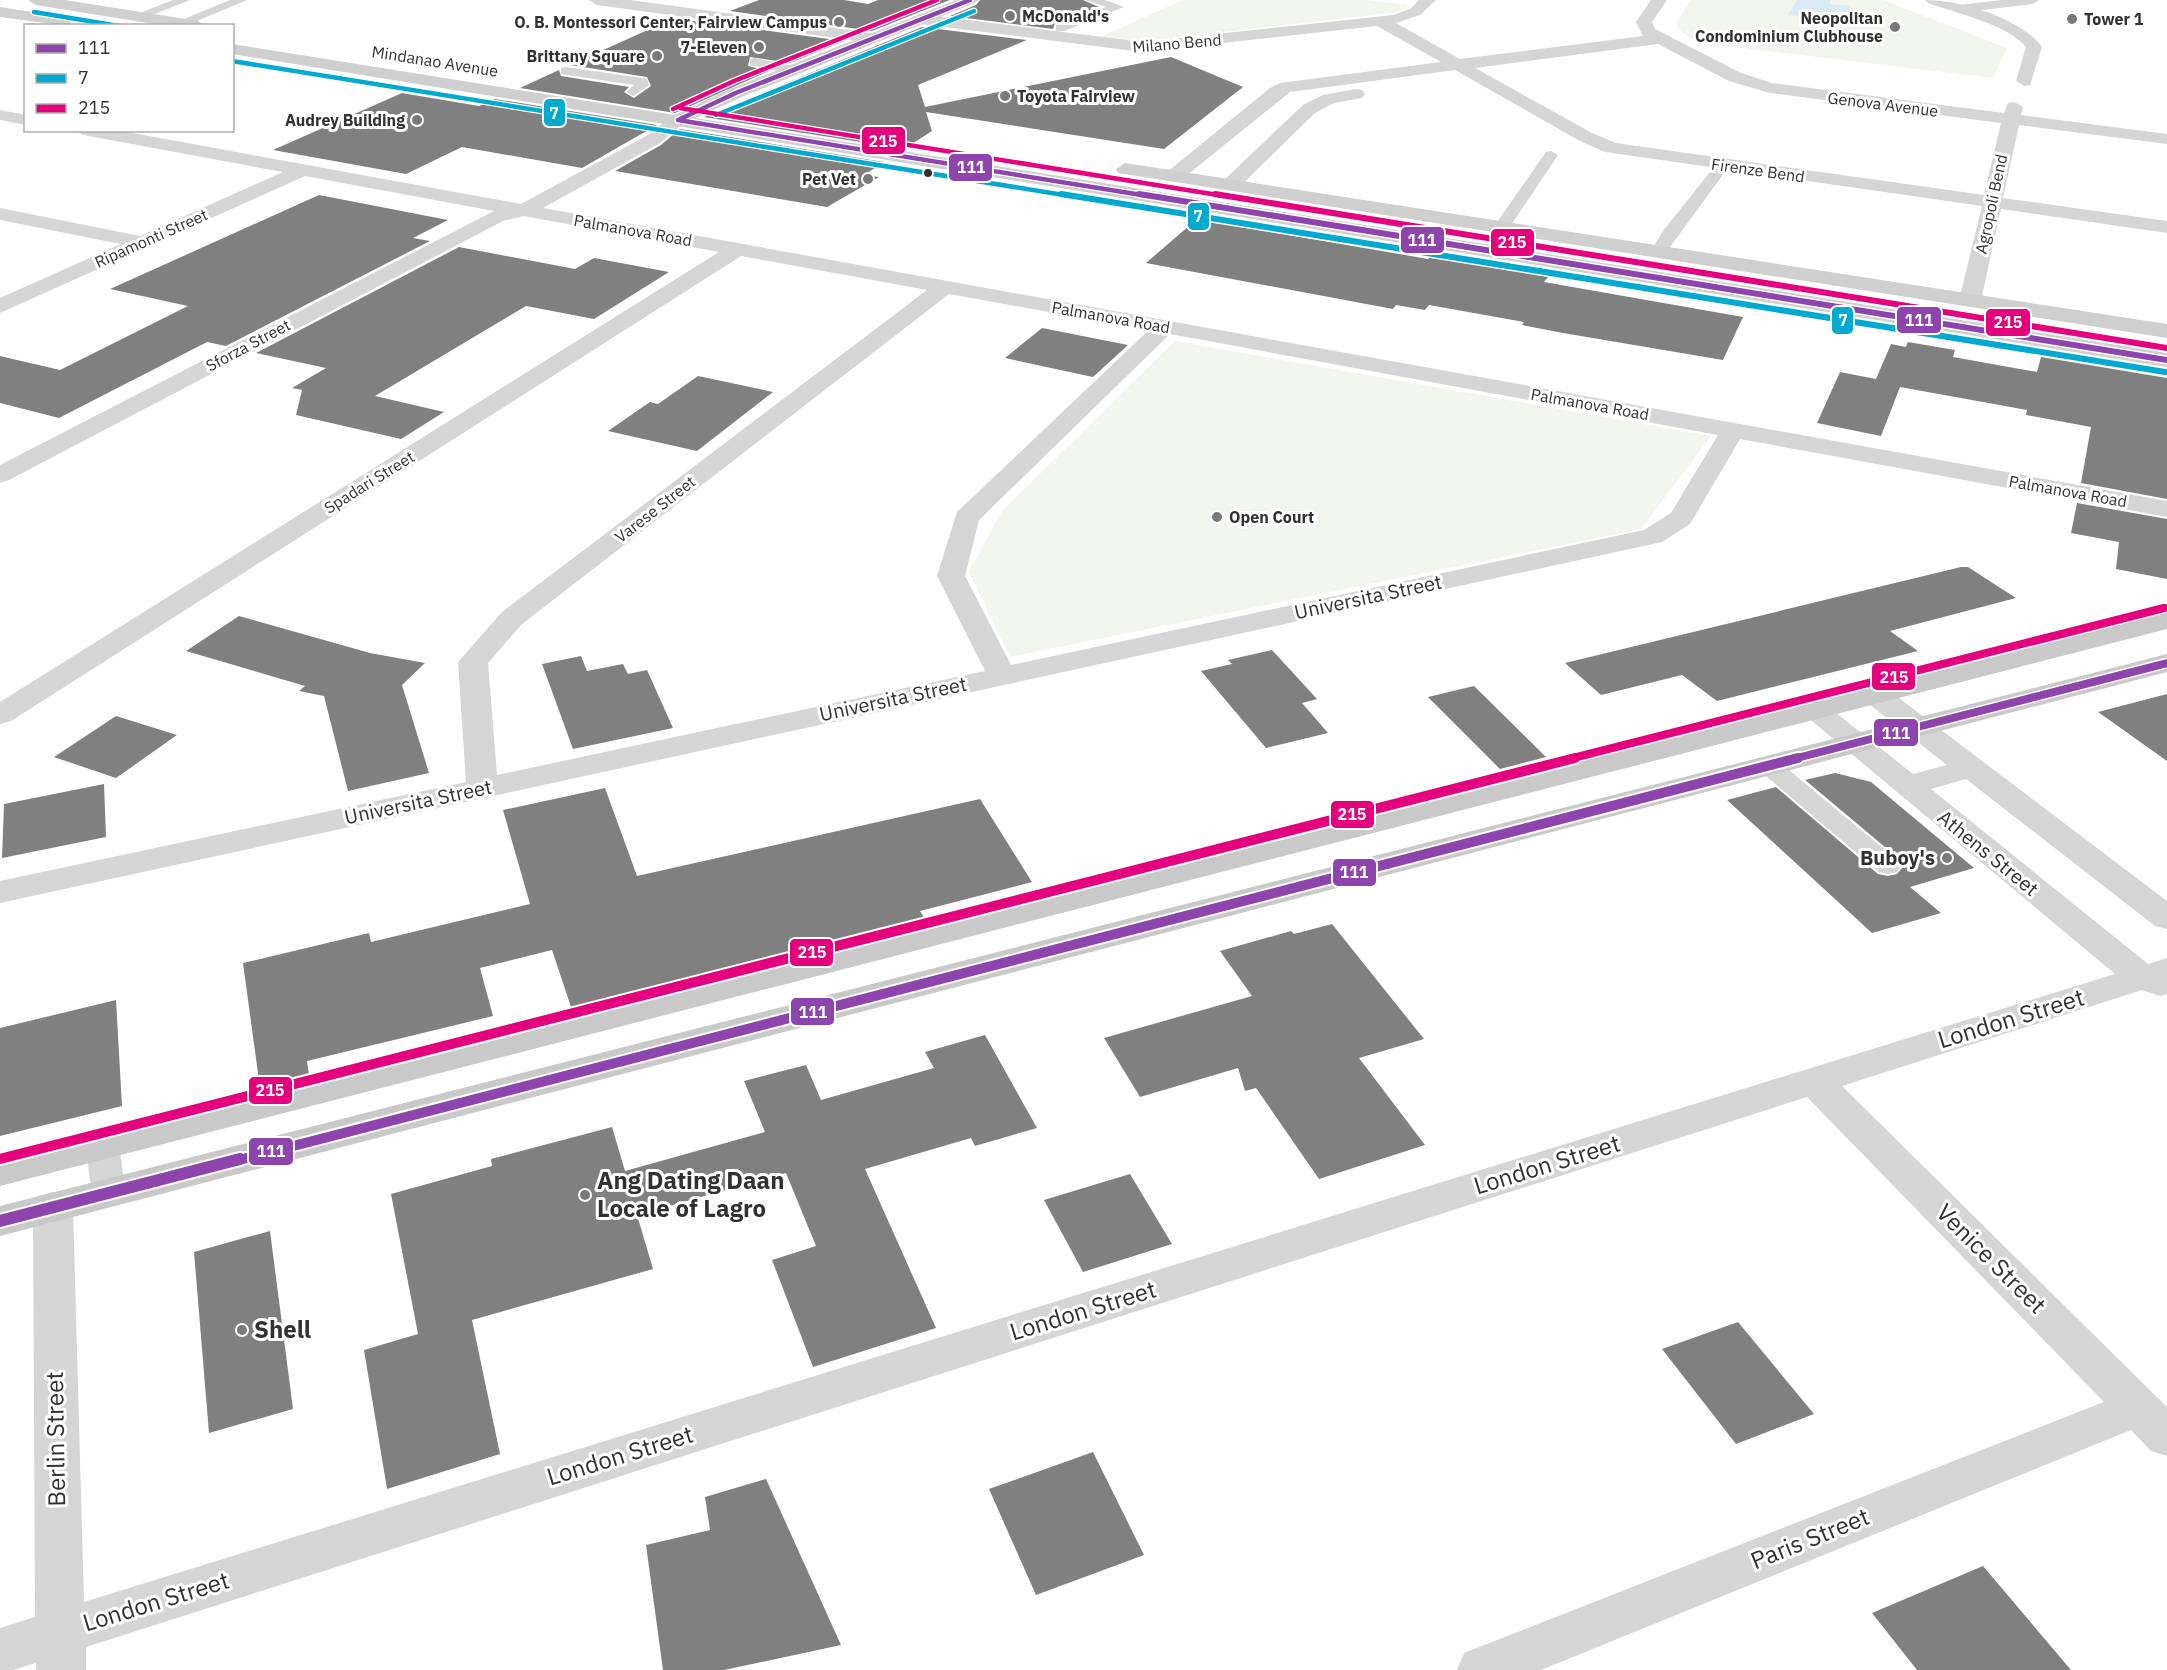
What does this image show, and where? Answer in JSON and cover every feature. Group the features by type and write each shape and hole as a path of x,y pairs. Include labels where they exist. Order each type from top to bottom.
{"main road":[{"path":"36,0 186,24"},
{"path":"678,120 793,70 970,0"},
{"path":"0,12 75,24"},
{"name":"Mindanao Avenue","path":"234,49 2167,360"},
{"path":"560,73 633,92 2167,331"},
{"path":"0,1172 2167,620"},
{"path":"0,1221 2167,663"}],"street":[{"path":"597,0 872,38"},
{"name":"Milano Bend","path":"920,20 1142,48 1380,21 1407,16 1428,0"},
{"path":"1657,39 1648,33 1644,22 1659,0"},
{"path":"1933,0 2011,30 2031,41 2034,47 2024,81 2008,101"},
{"name":"Firenze Bend","path":"1380,21 1597,143 1630,152 2167,227"},
{"path":"1173,176 1276,92 1286,87 1657,39"},
{"name":"Genova Avenue","path":"1657,39 1735,77 1770,88 2008,101 2167,139"},
{"path":"1663,56 1686,53"},
{"path":"1230,185 1316,104 1347,95 1640,59"},
{"path":"2008,101 2034,99 2037,90 2024,81"},
{"name":"Agropoli Bend","path":"1970,300 1992,202 2008,101"},
{"path":"0,116 24,120"},
{"path":"524,210 654,140 678,120"},
{"name":"Sforza Street","path":"0,475 498,211 631,135 678,120"},
{"name":"Palmanova Road","path":"94,132 303,170 498,211 524,210 2167,509"},
{"name":"Ripamonti Street","path":"0,306 303,170"},
{"path":"0,214 140,243"},
{"name":"Spadari Street","path":"0,715 738,249"},
{"name":"Varese Street","path":"482,788 473,662 512,618 944,287"},
{"path":"1002,676 951,576 966,518 1165,327"},
{"name":"Universita Street","path":"0,891 1653,536 1682,518 1733,430"},
{"path":"1876,695 2167,918"},
{"name":"Athens Street","path":"1815,711 1907,786 2159,978"},
{"path":"1907,786 1971,768"},
{"name":"London Street","path":"0,1651 60,1651 1814,1081 2159,978"},
{"name":"Venice Street","path":"1814,1081 2153,1423"},
{"name":"Berlin Street","path":"53,1207 60,1651"},
{"name":"Paris Street","path":"1482,1670 2153,1423"}],"lane":[{"path":"138,16 184,0"},
{"path":"180,23 241,0"},
{"path":"1059,28 1118,7 1091,0"},
{"path":"1958,9 2033,0"},
{"path":"754,62 793,70"},
{"path":"1501,228 1551,155"},
{"path":"1659,251 1669,234 1724,165"},
{"path":"1769,766 1888,866"},
{"path":"103,1145 108,1193"}],"shaded area":[{"path":"1183,0 1367,0 1407,5 1400,11 1390,13 1153,40 1126,41 1098,38"},
{"path":"1691,0 1883,0 2007,48 1993,78 1700,43 1683,32 1676,22"},
{"path":"1797,0 1831,0 1830,4 1850,6 1845,18 1824,15 1822,19 1788,15"},
{"path":"1175,341 1711,436 1641,529 1010,657 969,572 1002,511"}],"building":[{"name":"O. B. Montessori Center, Fairview Campus","path":"759,0 844,0 868,4 878,0 950,0 872,31 730,11"},
{"path":"980,0 1083,0 1099,7 1055,23 1053,29 950,16 976,5"},
{"path":"672,19 844,41 790,63 750,57 748,66 769,71 675,113 520,88 559,70 561,76 629,87 624,92 634,98 651,86 647,77 570,65"},
{"name":"Toyota Fairview","path":"922,27 1027,40 918,85 925,107 1171,57 1243,87 1164,149 926,112 932,131 904,149 704,117"},
{"path":"402,93 479,106 495,99 657,125 582,168 462,147 406,174 273,150"},
{"path":"680,129 884,162 864,175 879,177 827,207 615,171 661,145"},
{"path":"319,195 448,220 413,238 430,241 226,346 207,342 59,418 0,403 0,356 60,370 188,306 110,289"},
{"path":"1197,219 1428,259 1434,252 1552,272 1544,282 1743,317 1723,360 1563,333 1522,325 1524,322 1429,305 1425,310 1396,305 1393,309 1146,263"},
{"path":"459,247 575,269 594,258 669,272 594,319 526,306 375,396 444,412 401,439 296,415 302,390 292,388 326,368 256,353"},
{"path":"1042,328 1128,345 1093,377 1005,358"},
{"path":"1908,342 1955,350 1953,357 2037,372 2041,357 2167,378 2167,499 2081,483 2091,427 2026,415 2027,410 1900,387 1881,436 1817,423 1840,372 1876,379 1891,344 1906,347"},
{"path":"698,376 773,392 697,451 608,431 650,402 658,404"},
{"path":"2077,503 2167,519 2167,579 2116,569 2119,542 2071,533"},
{"path":"1968,567 2016,598 1890,631 1918,651 1717,701 1682,675 1601,695 1565,663"},
{"path":"239,616 370,653 425,663 402,685 429,773 348,791 324,696 299,691 305,686 186,651"},
{"path":"1272,650 1317,699 1302,703 1328,733 1266,748 1201,671 1232,664 1228,660"},
{"path":"581,656 587,671 623,664 628,674 647,670 673,728 573,749 542,664"},
{"path":"1474,686 1546,757 1500,769 1428,697"},
{"path":"2167,694 2167,761 2098,712"},
{"path":"116,716 177,735 116,778 54,757"},
{"path":"1835,773 1871,782 1974,868 1910,887 1941,913 1872,933 1727,800 1776,787 1878,874 1888,876 1897,874 1903,867 1898,858 1805,780"},
{"path":"104,784 106,837 2,858 4,804"},
{"path":"605,788 637,876 980,799 1032,882 920,911 925,919 769,957 770,960 572,1010 552,950 480,968 493,1016 307,1061 309,1075 260,1088 243,963 369,933 371,942 530,904 503,810"},
{"path":"1332,924 1424,1039 1359,1058 1425,1145 1319,1179 1256,1088 1245,1091 1238,1068 1140,1097 1104,1038 1252,996 1220,951 1291,931 1294,934"},
{"path":"116,1000 122,1106 0,1136 0,1028"},
{"path":"985,1035 1037,1128 975,1146 971,1138 865,1169 936,1328 813,1367 772,1260 816,1246 786,1173 637,1215 653,1269 472,1320 500,1454 387,1489 364,1350 418,1334 391,1194 492,1166 491,1159 612,1127 625,1171 765,1132 744,1081 806,1065 821,1100 934,1068 925,1052"},
{"path":"1130,1174 1172,1244 1083,1272 1044,1200"},
{"name":"Shell","path":"270,1231 293,1409 209,1433 194,1252"},
{"path":"1738,1322 1814,1414 1736,1444 1662,1349"},
{"path":"1093,1452 1144,1555 1036,1595 989,1489"},
{"path":"766,1479 841,1645 724,1670 663,1670 646,1545 710,1530 705,1497"},
{"path":"1983,1566 2071,1670 1917,1670 1872,1613"}],"transit line":[{"name":"215","path":"673,109 734,81 937,0"},
{"name":"111","path":"678,120 738,92 970,0"},
{"name":"7","path":"716,115 974,11"},
{"name":"7","path":"34,12 107,24"},
{"name":"7","path":"234,61 2165,372"},
{"name":"215","path":"680,108 2167,348"},
{"name":"111","path":"678,120 2167,360"},
{"name":"215","path":"0,1159 2164,608"},
{"name":"111","path":"0,1221 2167,663"}],"place":[{"name":"McDonald's","path":"1010,16"},
{"name":"Tower 1","path":"2072,19"},
{"name":"O. B. Montessori Center, Fairview Campus","path":"839,22"},
{"name":"Neopolitan Condominium Clubhouse","path":"1895,27"},
{"name":"7-Eleven","path":"759,47"},
{"name":"Brittany Square","path":"657,56"},
{"name":"Toyota Fairview","path":"1005,96"},
{"name":"Audrey Building","path":"417,120"},
{"name":"Pet Vet","path":"868,179"},
{"name":"Open Court","path":"1217,517"},
{"name":"Buboy's","path":"1947,858"},
{"name":"Ang Dating Daan Locale of Lagro","path":"585,1195"},
{"name":"Shell","path":"242,1330"}]}
